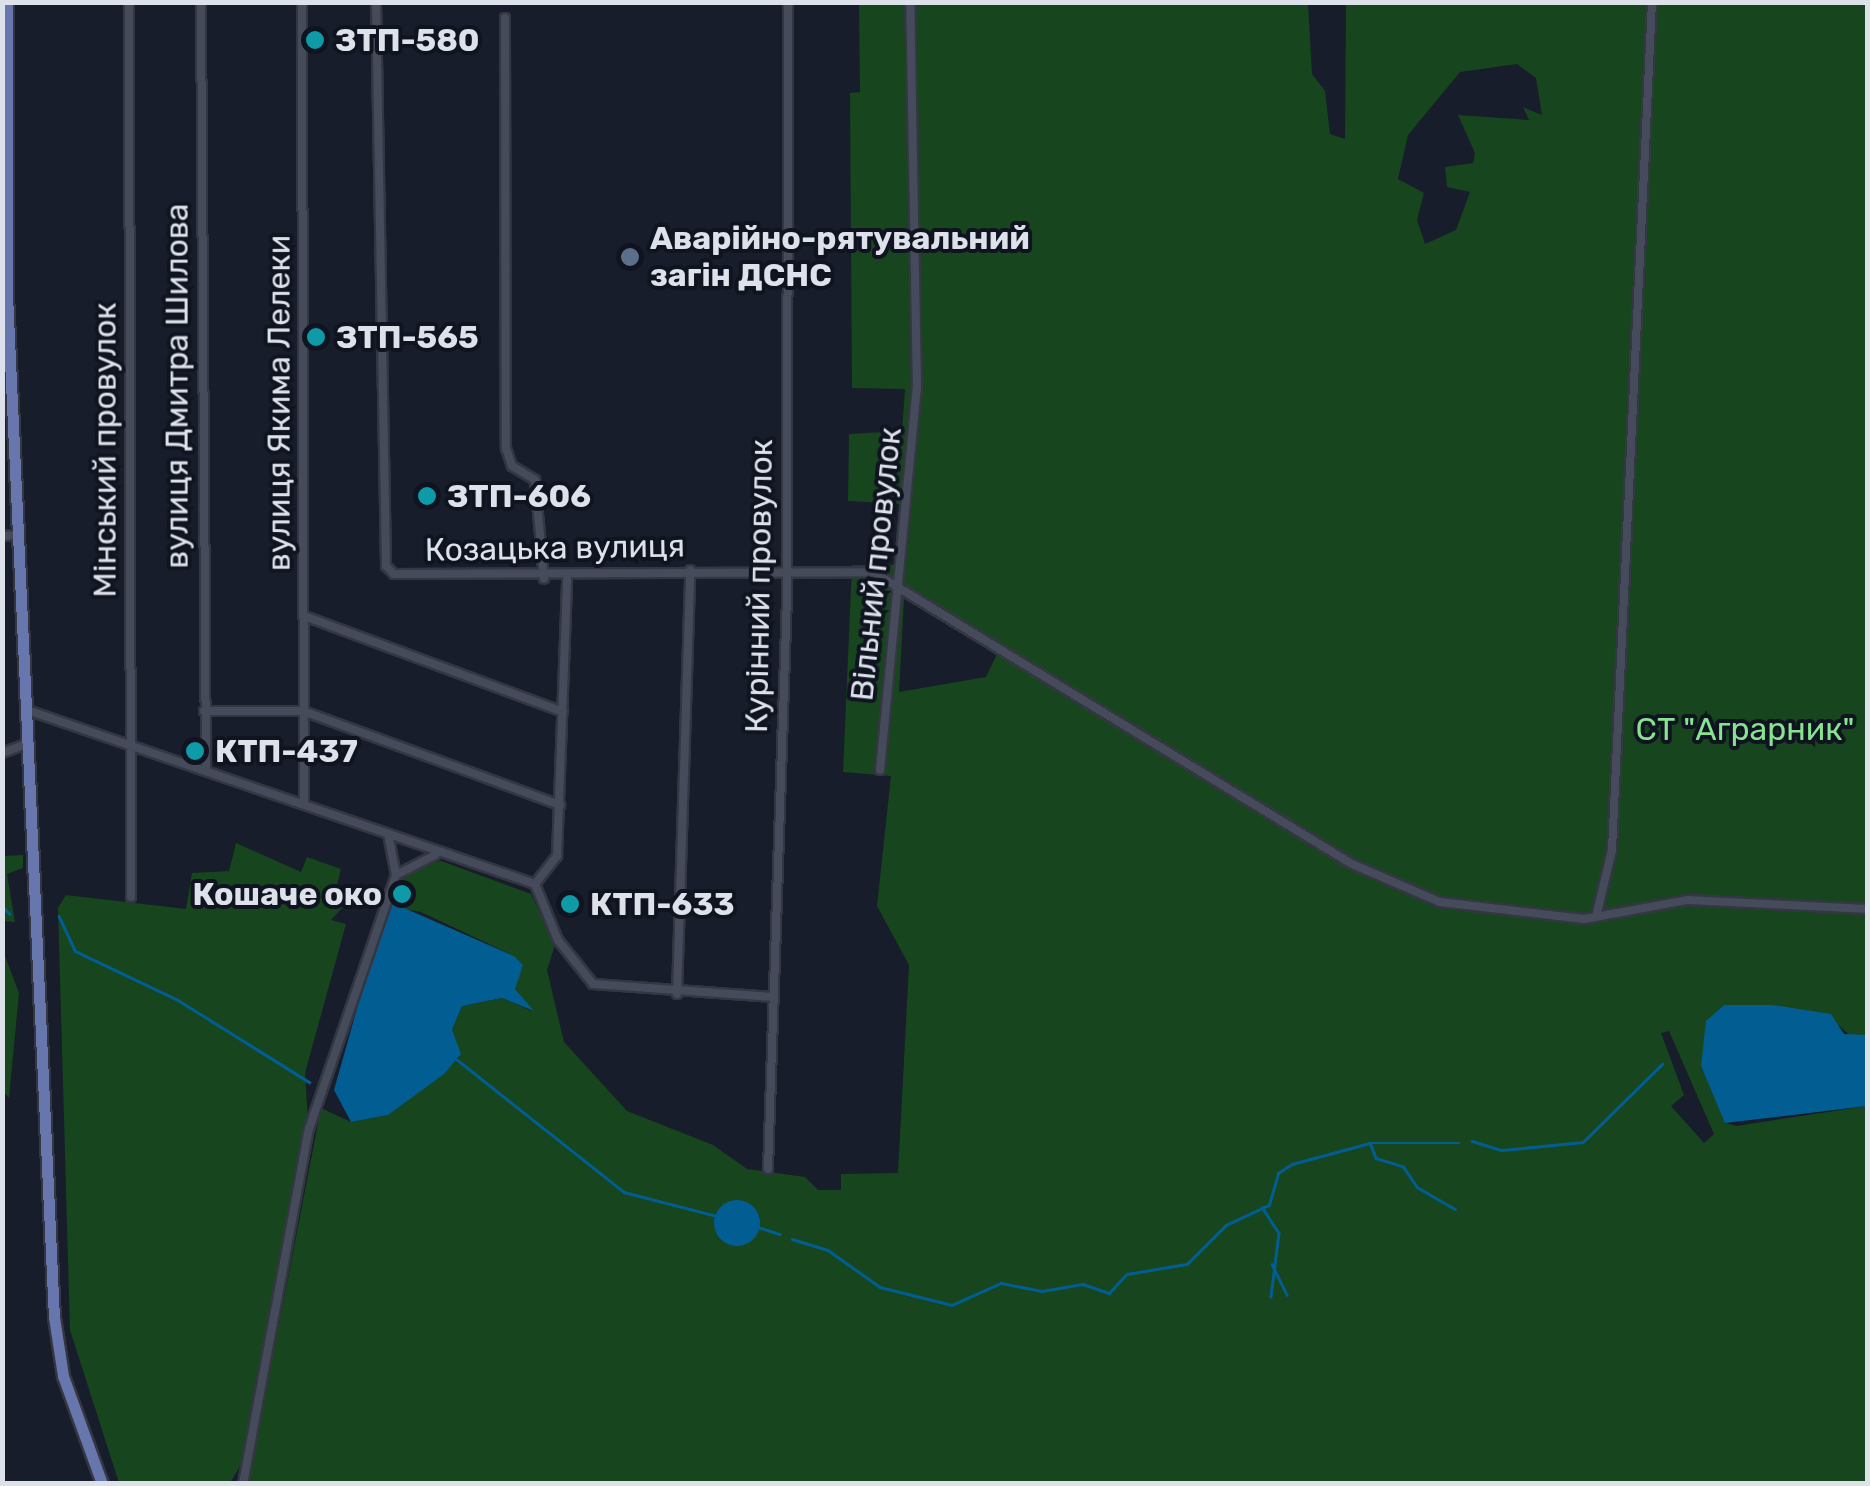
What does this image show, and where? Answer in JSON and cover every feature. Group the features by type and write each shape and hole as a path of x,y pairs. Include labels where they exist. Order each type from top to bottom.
{"main road":[{"path":"7,2 5,294 44,1125 63,1376 102,1484"}],"street":[{"name":"Мінський провулок","path":"128,2 131,897"},
{"name":"вулиця Дмитра Шилова","path":"201,2 206,769"},
{"name":"вулиця Якима Лелеки","path":"302,2 304,804"},
{"name":"Козацька вулиця","path":"376,2 386,566 404,577 544,580 785,568 873,572 893,582"},
{"name":"Курінний провулок","path":"768,1170 785,568 788,2"},
{"name":"Вільний провулок","path":"880,770 893,582 906,562 918,390 910,2"},
{"path":"1596,917 1612,850 1652,2"},
{"path":"505,18 506,448 512,466 534,480 544,580"},
{"path":"2,536 18,535"},
{"path":"678,994 690,570"},
{"path":"535,884 557,856 567,579"},
{"path":"893,582 1403,890 1440,902 1596,917 1688,900 1868,908"},
{"path":"304,616 563,712"},
{"path":"27,710 131,739 435,855 535,884"},
{"path":"204,710 303,711 560,805"},
{"path":"2,753 29,742"},
{"path":"244,1484 309,1129 396,876 388,838"},
{"path":"396,876 435,855"},
{"path":"535,884 558,940 593,984 678,994 774,997"}],"green space":[{"name":"СТ \"Аграрник\"","path":"859,3 1308,3 1312,74 1325,91 1330,134 1345,139 1346,3 1867,3 1867,1035 1854,1039 1834,1021 1773,1005 1724,1005 1701,1066 1726,1123 1736,1126 1867,1106 1867,1483 248,1484 321,1108 351,1122 388,1115 459,1058 452,1030 462,1006 502,998 532,1011 515,989 514,956 421,912 386,906 399,881 425,864 441,861 531,894 555,945 547,970 564,1042 627,1111 713,1145 747,1169 805,1177 818,1190 841,1190 841,1174 898,1173 909,965 877,906 891,776 843,772 852,565 899,565 901,504 848,501 849,434 902,431 905,389 852,388 850,93 860,92","holes":["1517,64 1536,78 1542,115 1523,107 1529,120 1458,115 1475,153 1473,163 1445,167 1447,187 1470,192 1456,230 1425,244 1417,220 1424,193 1398,179 1408,135 1460,72","904,599 998,652 986,677 899,692","1669,1031 1714,1134 1704,1143 1671,1106 1684,1095 1661,1033"]},
{"path":"236,843 301,872 307,857 341,869 334,897 344,906 331,920 346,924 305,1073 308,1121 243,1461 230,1483 119,1483 70,1330 58,908 66,895 186,909 192,873 229,871"},
{"path":"23,855 23,868 7,874 15,922 3,921 3,856"},
{"path":"2,948 19,993 9,1098 2,1090"}],"water":[{"path":"395,904 514,956 523,965 515,989 534,1011 502,998 462,1006 452,1030 461,1054 444,1074 388,1115 351,1122 334,1090 386,906"},
{"path":"1724,1005 1773,1005 1831,1014 1844,1034 1867,1035 1867,1106 1725,1123 1701,1066 1706,1021"},
{"path":"737,1200 753,1207 760,1223 753,1239 737,1246 721,1239 714,1223 721,1207"}],"waterway":[{"path":"2,906 10,914"},
{"path":"59,916 75,951 178,1000 309,1082"},
{"path":"455,1058 624,1192 717,1216"},
{"path":"1472,1141 1502,1150 1583,1142 1662,1064"},
{"path":"792,1239 828,1250 880,1287 952,1305 1001,1283 1042,1291 1083,1284 1109,1293 1127,1274 1187,1264 1226,1225 1269,1205 1278,1173 1292,1164 1370,1143 1459,1143"},
{"path":"1371,1145 1376,1158 1403,1166 1417,1187 1455,1209"},
{"path":"1262,1207 1279,1233 1271,1296"},
{"path":"758,1227 780,1234"},
{"path":"1272,1264 1287,1295"}],"place":[{"name":"ЗТП-580","path":"315,40"},
{"name":"Аварійно-рятувальний загін ДСНС","path":"630,257"},
{"name":"ЗТП-565","path":"316,337"},
{"name":"ЗТП-606","path":"427,496"},
{"name":"КТП-437","path":"195,751"},
{"name":"Кошаче око","path":"402,894"},
{"name":"КТП-633","path":"570,904"}]}
